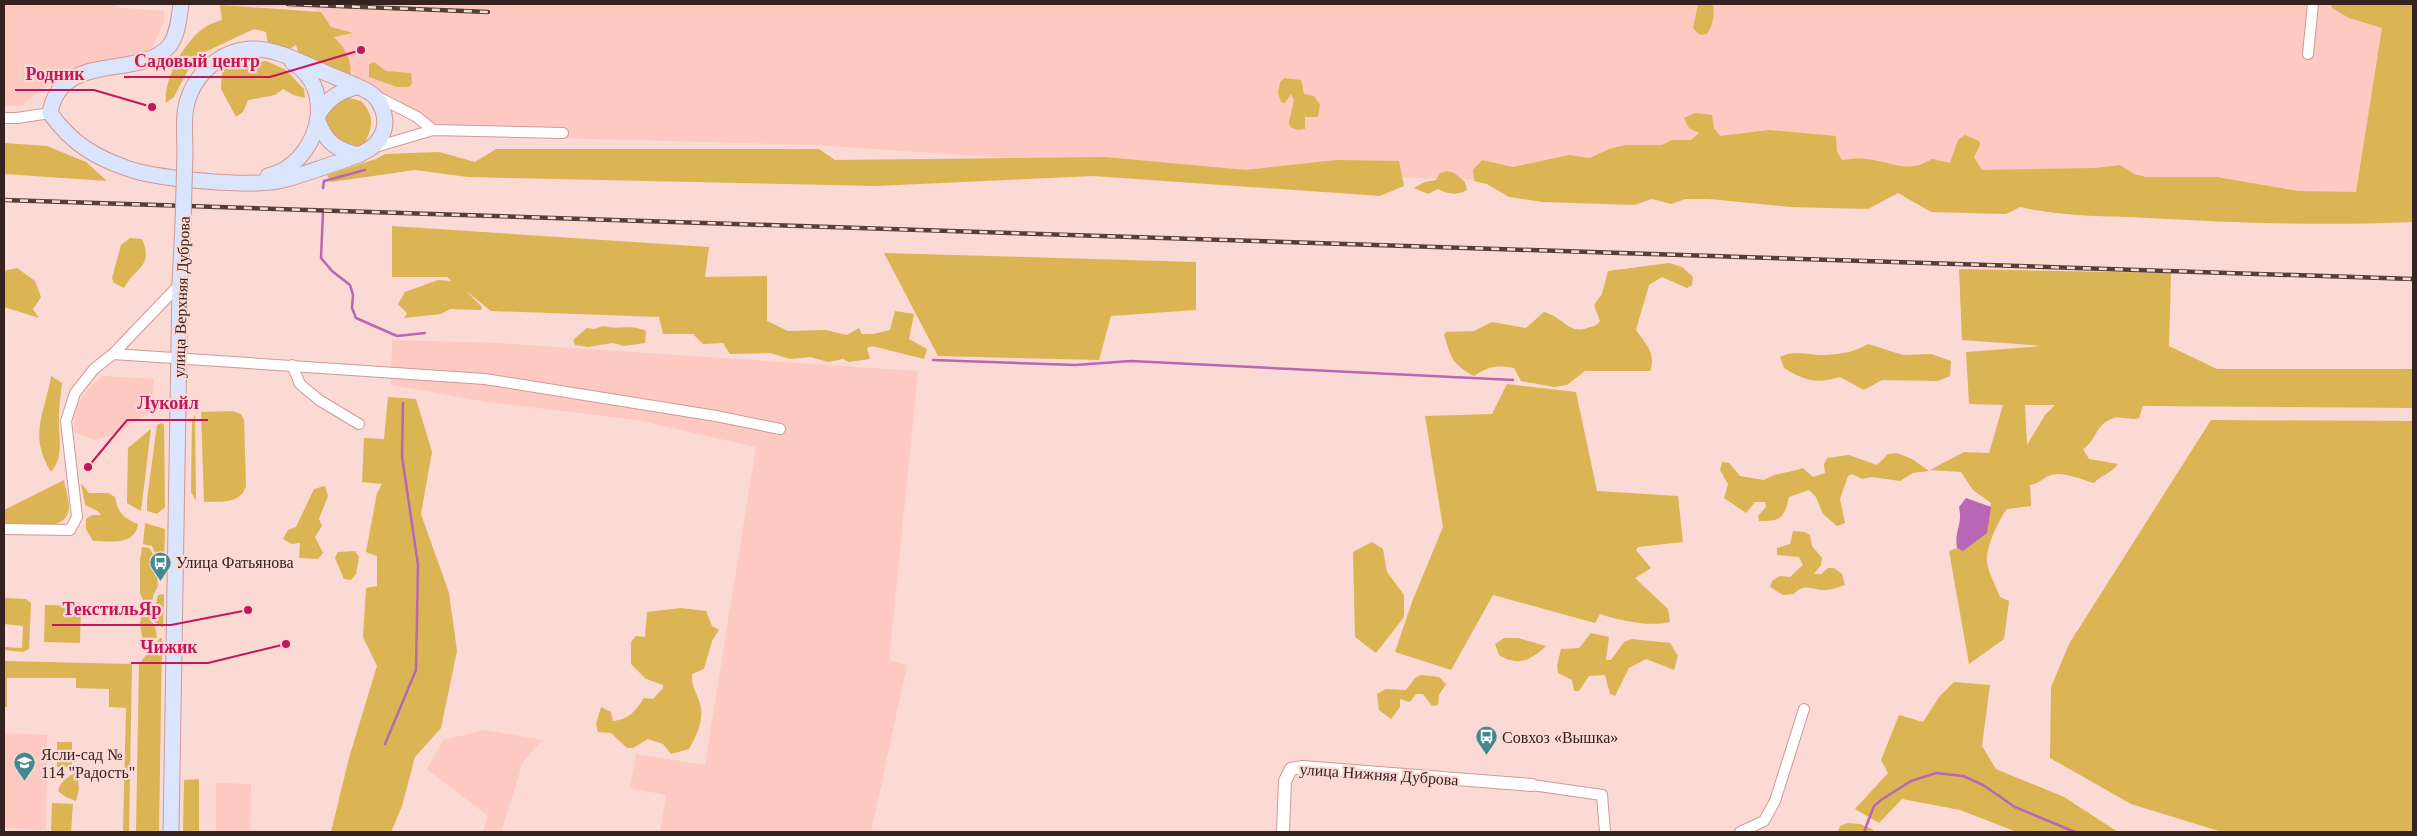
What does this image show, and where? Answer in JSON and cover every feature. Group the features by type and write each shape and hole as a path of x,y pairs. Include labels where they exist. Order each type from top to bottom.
{"main road":[{"path":"181,4 178,26 170,44 165,49 149,58 84,73 64,84 52,100 50,113 63,132 74,142 98,157 133,170 161,176 242,182 277,181 366,152 382,135 385,123 383,109 374,95 297,60 271,51"},
{"name":"улица Верхняя Дуброва","path":"171,832 180,284 186,108 190,92 199,77 212,64 232,52 252,48 271,51"},
{"path":"271,51 295,64 309,78 318,100 318,117 322,133 333,147 366,152"},
{"path":"242,182 272,175 292,164 308,148 318,117 327,101 339,92 356,87"}],"street":[{"path":"2308,54 2313,4"},
{"path":"374,95 417,117 433,130"},
{"path":"4,118 18,118 50,113"},
{"path":"366,152 433,130 563,133"},
{"path":"4,528 70,530 77,517 66,421 75,393 94,369 113,354 180,284"},
{"path":"113,354 485,379 716,416 780,429"},
{"path":"292,365 300,384 359,424"},
{"path":"1740,832 1764,821 1775,801 1804,709"},
{"name":"улица Нижняя Дуброва","path":"1282,832 1285,781 1291,769 1303,767 1532,785"},
{"path":"1532,785 1602,795 1605,832"}],"shaded area":[{"path":"4,4 111,4 123,8 164,11 163,23 153,46 143,54 65,72 22,105 4,106"},
{"path":"187,4 2335,4 2389,26 2368,202 1226,173 816,145 443,135 433,122 357,79 315,9"},
{"path":"1698,4 1713,4 1713,19 1707,34 1700,35 1693,28"},
{"path":"2331,4 2413,4 2413,222 2314,224 2214,221 2067,214 2020,207 2006,214 1931,212 1898,193 1868,209 1791,207 1709,199 1685,199 1671,204 1652,199 1634,205 1542,202 1509,197 1487,184 1474,181 1473,170 1482,160 1513,167 1569,155 1590,158 1609,149 1625,145 1662,145 1672,140 1691,140 1699,133 1689,128 1684,118 1695,113 1712,115 1714,128 1720,136 1769,130 1836,136 1837,152 1842,160 1866,159 1907,167 1923,164 1932,159 1950,163 1958,140 1965,135 1979,141 1980,145 1974,157 1982,170 2096,168 2120,165 2134,174 2146,177 2217,177 2298,191 2356,192 2382,28 2349,18 2332,8"},
{"path":"220,5 321,12 331,27 353,33 334,37 348,56 351,73 350,79 299,54 296,45 288,50 268,45 266,32 254,29 205,52 188,70 174,97 166,103 166,93 172,71 184,49 199,32 209,25 222,20"},
{"path":"266,61 286,70 304,89 305,98 293,95 283,89 275,95 248,100 243,112 236,117 221,89 222,69 233,63"},
{"path":"374,62 386,71 411,73 412,83 409,87 397,87 369,77 369,64"},
{"path":"1285,78 1301,80 1304,94 1314,96 1320,105 1318,117 1305,117 1305,129 1298,130 1290,127 1289,122 1294,100 1291,94 1285,103 1281,102 1278,93 1280,82"},
{"path":"345,97 361,101 369,112 371,122 371,127 364,144 354,149 332,142 323,117 330,104"},
{"path":"4,143 47,146 86,162 107,181 4,174"},
{"path":"496,149 819,149 835,160 1105,157 1246,170 1336,160 1399,161 1404,186 1380,196 1093,176 876,186 468,177 415,170 331,182 327,175 376,159 385,154 439,152 475,162"},
{"path":"1447,171 1454,173 1465,182 1467,190 1452,194 1438,189 1428,194 1414,188 1425,182 1436,180 1440,173"},
{"path":"392,226 709,247 705,277 767,276 767,321 788,331 826,330 847,335 859,328 862,334 873,334 890,330 895,311 914,314 909,339 927,349 924,359 872,346 867,348 870,359 849,362 843,359 828,362 811,357 790,359 770,353 730,354 723,343 703,344 693,334 663,334 659,317 491,311 466,291 482,307 481,310 450,309 441,314 404,318 407,313 398,304 405,292 438,280 451,281 447,277 392,277"},
{"path":"130,238 142,239 146,256 142,266 124,288 114,283 112,278 121,245"},
{"path":"884,253 1196,262 1196,310 1111,316 1099,360 938,356"},
{"path":"1669,263 1682,267 1693,277 1692,285 1687,288 1662,277 1649,285 1636,330 1651,354 1652,365 1650,371 1585,371 1567,385 1554,387 1521,381 1514,368 1507,367 1493,367 1474,376 1453,360 1444,335 1446,332 1474,331 1492,322 1526,328 1544,312 1572,328 1583,329 1595,326 1600,321 1594,305 1602,294 1608,271"},
{"path":"17,268 35,281 41,297 33,309 39,318 4,307 4,271"},
{"path":"1959,269 2171,273 2169,346 2217,369 2413,369 2413,408 2143,406 2139,418 2111,419 2102,425 2091,442 2083,449 2089,459 2118,464 2115,467 2094,483 2061,474 2048,476 2030,485 2031,506 2007,509 2000,519 1987,554 1987,564 2000,597 2009,601 2004,639 1969,664 1949,551 1957,548 1963,550 1986,533 1991,503 1973,490 1961,472 1930,470 1964,452 1989,453 2003,405 1969,404 1966,352 2043,346 1962,340","holes":["2025,405 2055,405 2045,415 2027,445"]},
{"path":"603,326 635,328 646,331 645,343 624,346 613,343 588,347 575,345 573,340 587,328 594,329"},
{"path":"392,340 496,343 918,371 889,660 907,665 871,832 660,832 666,795 630,788 636,754 705,765 756,447 637,420 488,402 391,385"},
{"path":"1868,344 1903,355 1931,354 1951,361 1950,376 1938,381 1882,380 1864,390 1840,377 1818,381 1798,376 1784,368 1780,357 1795,353 1838,354 1856,350"},
{"path":"51,376 62,383 59,411 60,445 58,459 51,472 44,459 39,435"},
{"path":"102,376 154,379 152,412 109,436 94,440 74,432 76,406 89,388"},
{"path":"1507,384 1576,392 1597,491 1678,496 1683,542 1638,547 1636,550 1651,568 1635,578 1668,609 1670,622 1653,624 1635,622 1600,614 1595,623 1493,595 1451,670 1395,652 1412,602 1443,527 1425,416 1492,414"},
{"path":"388,397 416,399 432,452 421,514 449,593 457,651 441,728 415,757 402,806 391,832 331,832 349,758 377,666 363,637 366,588 377,586 377,556 366,552 377,493 382,484 362,482 364,438 384,439"},
{"path":"233,411 241,414 244,420 246,486 243,492 235,499 223,502 204,502 201,412"},
{"path":"195,414 196,501 191,492 192,423"},
{"path":"2211,420 2413,421 2413,832 2222,832 2131,804 2050,758 2051,687 2069,644"},
{"path":"162,423 164,425 165,507 157,514 147,511 147,500 157,425"},
{"path":"151,429 141,511 127,503 128,448"},
{"path":"1897,453 1912,459 1929,471 1913,473 1900,481 1872,477 1862,479 1852,474 1848,476 1840,499 1845,523 1837,526 1823,514 1816,497 1809,490 1789,497 1781,517 1767,521 1759,521 1758,516 1766,507 1765,502 1755,502 1746,513 1724,498 1728,484 1720,470 1722,462 1729,463 1740,476 1764,480 1775,475 1803,468 1813,477 1825,473 1824,464 1827,458 1849,455 1877,465 1888,454"},
{"path":"64,480 69,507 67,516 61,522 43,526 4,524 4,510"},
{"path":"81,483 89,493 108,493 115,497 122,514 128,520 138,524 132,536 121,541 93,541 86,529 86,519 92,515 101,515 98,511 85,505"},
{"path":"325,486 328,496 319,519 322,526 315,537 323,553 318,559 299,558 300,543 292,544 283,539 288,530 296,527 314,489"},
{"path":"1966,498 1991,507 1987,533 1963,551 1957,548 1956,542 1960,519 1959,507"},
{"path":"145,523 165,529 164,560 158,560 152,546 143,544"},
{"path":"1793,531 1805,532 1810,535 1812,546 1822,558 1821,565 1814,574 1821,574 1828,568 1834,568 1842,574 1845,585 1827,590 1805,587 1794,594 1783,595 1770,587 1772,581 1780,576 1790,577 1803,565 1799,557 1777,555 1777,548 1790,544"},
{"path":"1372,542 1383,549 1387,572 1404,595 1404,617 1376,653 1355,637 1353,552"},
{"path":"142,547 149,548 155,557 158,586 153,596 150,620 155,626 157,637 144,649 140,624 143,600 140,593"},
{"path":"355,551 359,557 356,574 351,580 344,579 335,558 338,552"},
{"path":"164,594 163,628 152,620 158,595"},
{"path":"4,598 26,599 31,603 29,649 23,652 4,650 4,647 22,648 23,626 4,624"},
{"path":"45,605 81,606 80,643 44,642"},
{"path":"681,608 706,611 712,626 719,630 712,641 704,669 692,674 693,684 701,708 700,724 689,749 671,754 663,744 648,739 633,748 627,748 611,733 598,732 596,724 601,707 611,712 613,721 619,720 632,714 644,698 653,699 663,688 663,685 646,679 631,664 631,642 636,636 645,637 647,612"},
{"path":"1591,633 1609,637 1606,660 1611,660 1624,642 1632,639 1670,643 1678,656 1674,670 1646,659 1629,668 1615,696 1610,694 1605,675 1589,676 1579,691 1574,691 1572,680 1558,673 1557,666 1561,649 1579,648"},
{"path":"162,638 159,832 136,832 139,664"},
{"path":"1504,638 1518,638 1546,646 1530,658 1513,661 1499,655 1495,644"},
{"path":"4,661 132,664 129,832 123,832 126,708 109,707 109,689 76,688 76,678 7,678 7,707 4,707"},
{"path":"1421,675 1439,677 1446,684 1439,695 1438,705 1432,706 1423,694 1416,694 1410,702 1400,699 1400,707 1391,719 1379,710 1377,694 1386,689 1406,690 1415,678"},
{"path":"1954,682 1990,685 1982,746 1996,769 2064,797 2118,832 2017,832 1960,810 1902,799 1879,823 1855,809 1888,773 1881,760 1899,715 1923,722 1939,697"},
{"path":"485,730 542,740 523,762 501,832 483,832 488,816 427,769 443,740"},
{"name":"Ясли-сад № 114 \"Радость\"","path":"4,733 47,735 46,830 4,828"},
{"path":"57,742 72,742 72,767 57,767"},
{"path":"77,772 79,789 76,801 58,791 59,787 68,777"},
{"path":"199,779 199,832 183,832 184,780"},
{"path":"216,783 251,784 250,832 216,832"},
{"path":"52,803 73,804 71,832 51,832"},
{"path":"1848,823 1860,824 1872,829 1874,832 1838,832 1840,826"}],"waterway":[{"path":"323,188 324,181 365,170"},
{"path":"323,212 321,258 332,271 350,285 353,295 352,308 356,318 397,336 425,333"},
{"path":"933,360 1075,365 1131,361 1513,380"},
{"path":"385,744 416,670 418,565 402,456 403,403"},
{"path":"1864,832 1874,806 1881,800 1911,781 1936,773 1963,776 1983,785 2015,807 2075,832"}],"railway":[{"path":"288,4 488,12"},
{"path":"4,200 2413,279"}],"place":[{"name":"Садовый центр","path":"361,50"},
{"name":"Родник","path":"152,107"},
{"name":"Лукойл","path":"88,467"},
{"name":"Улица Фатьянова","path":"160,581"},
{"name":"ТекстильЯр","path":"248,610"},
{"name":"Чижик","path":"286,644"},
{"name":"Совхоз «Вышка»","path":"1486,756"},
{"name":"Ясли-сад № 114 \"Радость\"","path":"25,782"}]}
